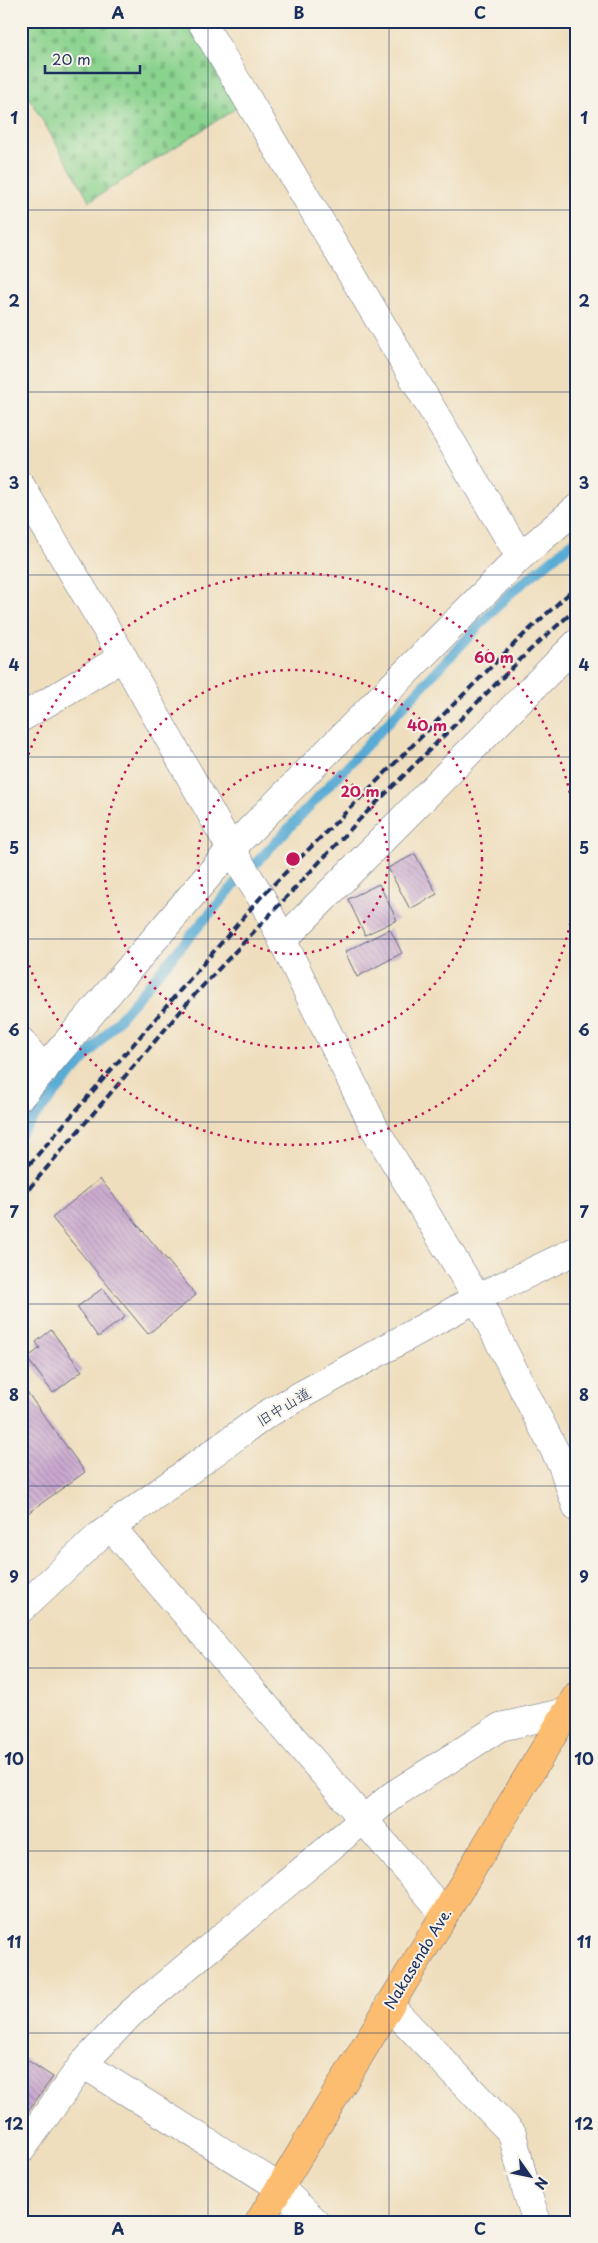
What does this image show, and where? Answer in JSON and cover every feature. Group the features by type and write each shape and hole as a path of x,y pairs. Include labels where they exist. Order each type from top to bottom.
{"highway":[{"name":"Nakasendo Ave.","path":"258,2222 571,1704"}],"street":[{"path":"201,21 520,557"},
{"path":"21,486 123,657 231,849 261,897 375,1128 476,1298 562,1465 577,1508"},
{"path":"21,1096 231,849 520,557 577,508"},
{"path":"283,940 575,651"},
{"path":"21,718 123,657"},
{"path":"21,1041 44,1070"},
{"name":"旧中山道","path":"21,1609 111,1527 267,1414 476,1298 577,1250"},
{"path":"111,1527 444,1914"},
{"path":"21,2150 83,2064 130,2014 393,1795 500,1727 571,1704"},
{"path":"389,2005 512,2133 525,2186 537,2222"},
{"path":"83,2064 279,2188 316,2222"}],"green space":[{"path":"21,21 193,21 243,104 90,201 21,84"}],"building":[{"path":"415,854 437,894 410,909 388,868"},
{"path":"379,884 397,920 365,935 348,899"},
{"path":"390,929 402,953 357,977 345,952"},
{"path":"100,1179 196,1295 148,1334 52,1218"},
{"path":"103,1288 125,1317 98,1337 77,1307"},
{"path":"51,1330 82,1371 53,1393 27,1358 40,1348 36,1342"},
{"path":"21,1384 85,1472 21,1518"},
{"path":"24,2058 53,2077 21,2121 21,2062"}],"waterway":[{"path":"256,863 507,596 577,539"},
{"path":"21,1133 236,883"}],"railway":[{"path":"21,1174 261,897 517,641 577,586"},
{"path":"21,1198 197,992 361,818 529,651 577,608"}]}
